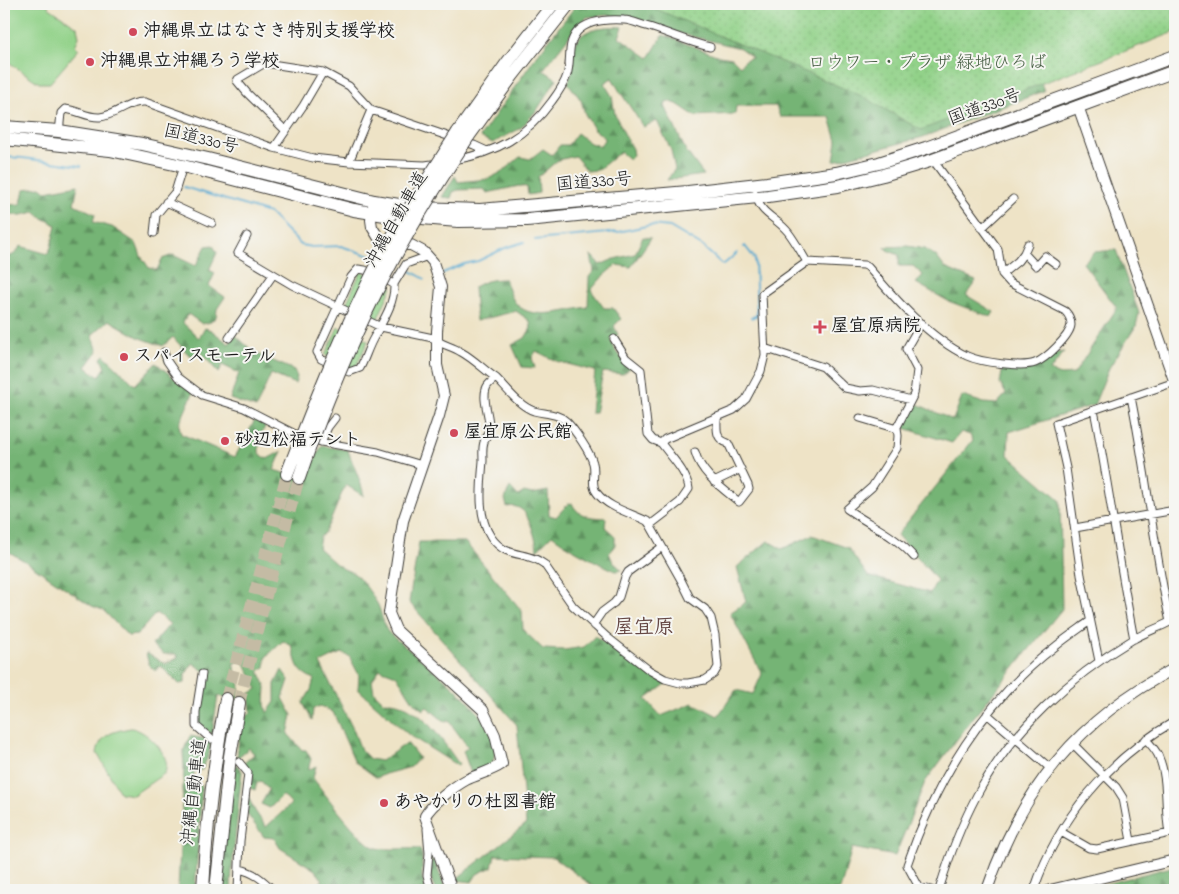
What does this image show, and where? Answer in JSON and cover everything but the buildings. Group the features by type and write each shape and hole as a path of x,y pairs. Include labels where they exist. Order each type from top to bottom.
{"highway":[{"name":"沖縄自動車道","path":"293,476 310,444 352,345 385,274 463,134 507,63 553,4"},
{"name":"沖縄自動車道","path":"463,134 569,4"},
{"name":"国道330号","path":"756,191 888,160 926,148 1175,56"},
{"name":"国道330号","path":"4,126 183,166 354,210 373,207 480,210 634,197 756,191 803,192 838,186 933,160 1175,71"},
{"name":"国道330号","path":"4,139 111,138 170,150 373,207"},
{"name":"沖縄自動車道","path":"203,890 210,800 226,699"},
{"name":"沖縄自動車道","path":"216,890 228,765 239,703"}],"street":[{"path":"58,137 61,114 65,109 93,117 101,117 116,112 132,102 145,102 274,148 313,158 348,162 425,165 462,159 487,151 512,141 532,126 544,113 565,81 572,39 579,30 591,23 606,20 626,20 710,47"},
{"path":"286,131 237,81 265,63 322,72 349,86 371,110 487,151"},
{"path":"274,148 303,106 322,72"},
{"path":"1078,106 1175,382 1056,423 1066,468 1081,575 1099,661"},
{"path":"348,162 371,110"},
{"path":"660,443 665,439 734,410 746,399 761,371 765,355 762,294 807,262 864,265 868,267 899,303 921,323 968,357 994,362 1027,364 1036,363 1049,354 1060,342 1071,325 1070,319 1065,311 1010,282 1002,274 998,249 933,160"},
{"path":"154,233 156,215 175,192 183,166"},
{"path":"756,191 761,209 773,217 788,232 807,262"},
{"path":"982,228 1013,199"},
{"path":"166,202 212,223"},
{"path":"373,207 372,227 380,240 389,245 411,245 428,256 433,262 441,287 437,365 444,396 402,521 389,613 396,630 483,710 495,735 502,764 491,772 467,780 429,808 425,816 428,853 426,875 431,890"},
{"path":"247,236 238,252 273,275 381,327 433,338 466,354 496,378 518,401 532,410 560,416 577,435 593,463 595,474 594,487 597,494 613,506 647,521 690,598 705,609 712,618 718,667 714,674 705,680 688,683 665,679 649,670 593,625 573,606 544,564 538,559 510,554 491,537 484,522 482,505 484,445 489,429 486,389 489,383 496,378"},
{"path":"1002,274 1018,261 1028,244"},
{"path":"1024,253 1036,266 1045,256 1056,264"},
{"path":"394,284 365,270 358,269 351,277 317,352 321,358 349,372 360,368 395,294 394,284 406,264 428,256"},
{"path":"230,338 273,275"},
{"path":"914,557 904,545 890,534 865,522 847,509 872,487 897,448 896,427 912,400 917,370 906,349 921,323"},
{"path":"614,339 626,358 641,370 648,434 653,440 660,443 682,470 688,482 689,489 680,502 650,525"},
{"path":"764,348 823,367 845,388 860,391 873,390 912,400"},
{"path":"164,352 178,378 202,395 244,408 295,434 310,444 378,452 422,465"},
{"path":"939,890 951,852 968,813 990,774 1015,739 1048,704 1099,661 1134,639 1170,622 1161,580 1142,453 1131,397"},
{"path":"1094,410 1119,562 1134,639"},
{"path":"310,444 335,418"},
{"path":"695,452 699,463 714,482 739,502 749,489 728,443 717,435 717,418"},
{"path":"860,418 897,429"},
{"path":"714,482 741,469"},
{"path":"1075,528 1175,510"},
{"path":"593,625 602,612 619,597 628,572 662,547"},
{"path":"931,890 918,887 907,865 917,834 953,761 987,714 1010,688 1055,646 1090,621"},
{"path":"987,890 1006,840 1021,811 1050,768 1072,743 1106,712 1175,668"},
{"path":"202,674 196,712 196,726 211,738"},
{"path":"987,714 1050,768"},
{"path":"1034,890 1040,871 1061,832 1077,808 1104,775 1146,739 1175,721"},
{"path":"1061,832 1089,848 1106,848 1172,833 1166,820 1162,765 1157,754 1146,739"},
{"path":"1072,743 1116,787 1123,798 1131,841"},
{"path":"238,890 240,840 248,772 239,762"},
{"path":"425,816 452,890"},
{"path":"1050,890 1175,860"},
{"path":"239,869 249,871 273,890"}],"green space":[{"path":"4,4 49,4 48,7 77,27 79,37 75,46 79,49 50,83 39,83 4,59"},
{"path":"577,4 682,4 1040,80 1044,91 923,137 834,161 837,141 830,117 780,117 776,106 736,106 735,114 695,116 677,104 667,101 665,106 686,151 704,175 667,180 675,169 671,150 657,121 643,127 612,78 604,83 612,96 615,115 632,149 633,156 629,159 620,152 598,170 587,171 575,156 558,160 538,177 539,193 528,195 527,187 519,186 487,193 484,189 458,190 453,192 451,198 442,197 455,176 458,182 488,179 502,172 520,157 530,159 543,149 552,155 560,145 568,145 577,133 590,143 600,146 605,138 594,129 585,114 581,100 568,83 572,72 572,54 575,44 585,33 599,28 623,27 619,37 649,58 663,35 719,56 732,58 740,66 745,60 752,57 740,48 679,33 639,20 608,15 587,17 543,70 557,79 537,110 521,128 493,143 480,137 535,58"},
{"name":"ロウワー・プラザ 緑地ひろば","path":"644,4 1175,4 1175,32 921,130 862,96"},
{"path":"78,185 74,204 95,214 93,222 112,227 136,243 141,256 149,268 157,270 162,259 173,255 196,266 206,246 213,245 217,253 209,270 215,273 209,286 225,297 217,309 216,317 211,322 202,324 188,314 183,323 199,338 205,328 211,330 229,344 235,335 255,353 294,370 297,377 295,384 271,374 256,408 230,399 239,373 222,365 219,373 200,352 192,356 173,337 163,346 138,337 109,320 92,335 98,351 86,367 99,377 105,368 101,358 104,355 135,385 156,363 193,393 179,425 181,434 235,457 255,420 265,426 259,441 259,453 267,459 282,451 274,470 303,479 322,446 348,450 364,496 346,485 327,528 320,537 318,548 339,566 355,574 361,580 378,605 389,633 441,675 461,694 478,713 491,732 495,751 489,768 471,773 463,751 468,747 448,720 445,722 427,707 423,710 415,704 396,675 380,669 372,680 374,692 384,702 394,702 410,709 434,730 459,764 458,766 409,735 358,689 359,675 349,656 341,653 320,663 353,729 361,750 370,759 381,761 407,743 419,758 411,767 377,778 355,762 333,712 320,706 313,709 312,720 303,703 311,690 314,679 300,670 292,646 283,641 266,657 265,667 259,671 266,687 265,704 267,713 275,702 275,684 282,670 289,680 283,698 292,715 288,734 302,750 306,750 311,759 308,770 316,766 313,778 325,794 353,828 376,848 420,849 422,855 422,878 426,890 311,890 323,880 315,870 280,848 274,838 264,837 247,814 248,797 266,827 291,804 283,795 270,808 261,804 269,790 261,781 257,783 255,790 250,788 251,772 244,763 254,754 249,748 237,758 240,724 251,712 249,694 257,689 243,659 233,664 240,685 238,699 218,696 212,734 198,725 201,699 209,675 193,663 185,675 185,683 179,684 161,666 155,671 149,665 146,653 165,664 178,658 176,654 164,654 152,645 170,624 156,613 137,635 128,636 103,610 92,606 4,549 4,256 14,254 20,246 48,254 56,225 35,212 12,215 4,211 4,205 21,204 24,189 41,187 46,191"},
{"path":"643,237 651,238 631,267 616,265 591,290 604,308 613,308 621,319 614,326 618,335 610,339 616,352 631,367 623,374 603,372 595,413 591,413 595,371 556,361 536,351 532,358 535,368 522,367 512,345 525,338 531,328 530,321 516,311 476,321 474,287 496,279 505,279 514,301 521,308 529,312 548,313 588,307 589,277 594,271 591,255 600,265 614,259 635,254"},
{"path":"907,246 925,249 936,256 945,268 976,281 966,295 994,312 991,317 948,301 916,283 923,275 913,266 899,266 899,255 887,250 885,247"},
{"path":"1116,250 1139,313 1136,326 1109,368 1094,405 1009,432 1008,455 1060,500 1062,609 973,718 925,782 895,856 852,848 840,890 598,890 553,857 495,855 492,867 477,874 472,882 455,880 526,824 517,725 409,602 419,542 465,542 522,611 523,630 543,649 564,650 584,647 595,636 666,684 646,699 661,716 693,703 718,716 736,690 753,694 762,674 730,613 746,602 737,567 768,541 782,549 812,535 848,548 868,576 930,593 937,580 897,535 973,440 970,435 961,432 952,443 904,428 905,422 917,404 953,420 962,396 984,403 997,404 1006,394 1000,383 1003,367 1042,362 1056,353 1064,352 1050,371 1060,375 1074,374 1117,308 1083,263 1094,252"},
{"path":"361,271 392,287 377,320 346,304"},
{"path":"338,327 368,341 355,369 325,355"},
{"path":"510,487 518,496 524,492 532,494 548,491 549,515 556,517 568,504 572,503 578,512 582,514 606,518 605,527 615,536 615,545 609,553 613,562 622,570 616,571 591,559 567,546 552,535 537,550 532,528 525,513 517,507 507,507 505,499"},
{"path":"131,728 142,732 152,740 161,750 166,761 165,773 133,795 120,793 97,753 101,742 109,734"},
{"path":"190,736 211,740 209,754 202,770 194,770 193,783 202,786 195,890 178,890 184,767 183,752"},
{"path":"236,764 242,771 231,890 222,890 225,838"},
{"path":"431,860 435,862 446,890 435,890 430,875"},
{"path":"1175,866 1175,890 1082,890"}],"waterway":[{"path":"4,157 81,166"},
{"path":"184,187 269,213 301,245 312,247 341,246 376,258"},
{"path":"535,240 618,232 651,225 670,227 702,246 723,265 737,253"},
{"path":"443,273 524,242"},
{"path":"744,247 755,259 757,315 751,318"},
{"path":"407,269 425,279"}],"tunnel":[{"path":"226,699 287,474"},
{"path":"239,703 269,584 299,478"}],"place":[{"name":"沖縄県立はなさき特別支援学校","path":"133,32"},
{"name":"沖縄県立沖縄ろう学校","path":"90,62"},
{"name":"屋宜原病院","path":"820,327"},
{"name":"スパイスモーテル","path":"124,357"},
{"name":"屋宜原公民館","path":"454,433"},
{"name":"砂辺松福テント","path":"225,441"},
{"name":"あやかりの杜図書館","path":"384,803"}],"district":[{"name":"屋宜原","path":"644,628"}]}
